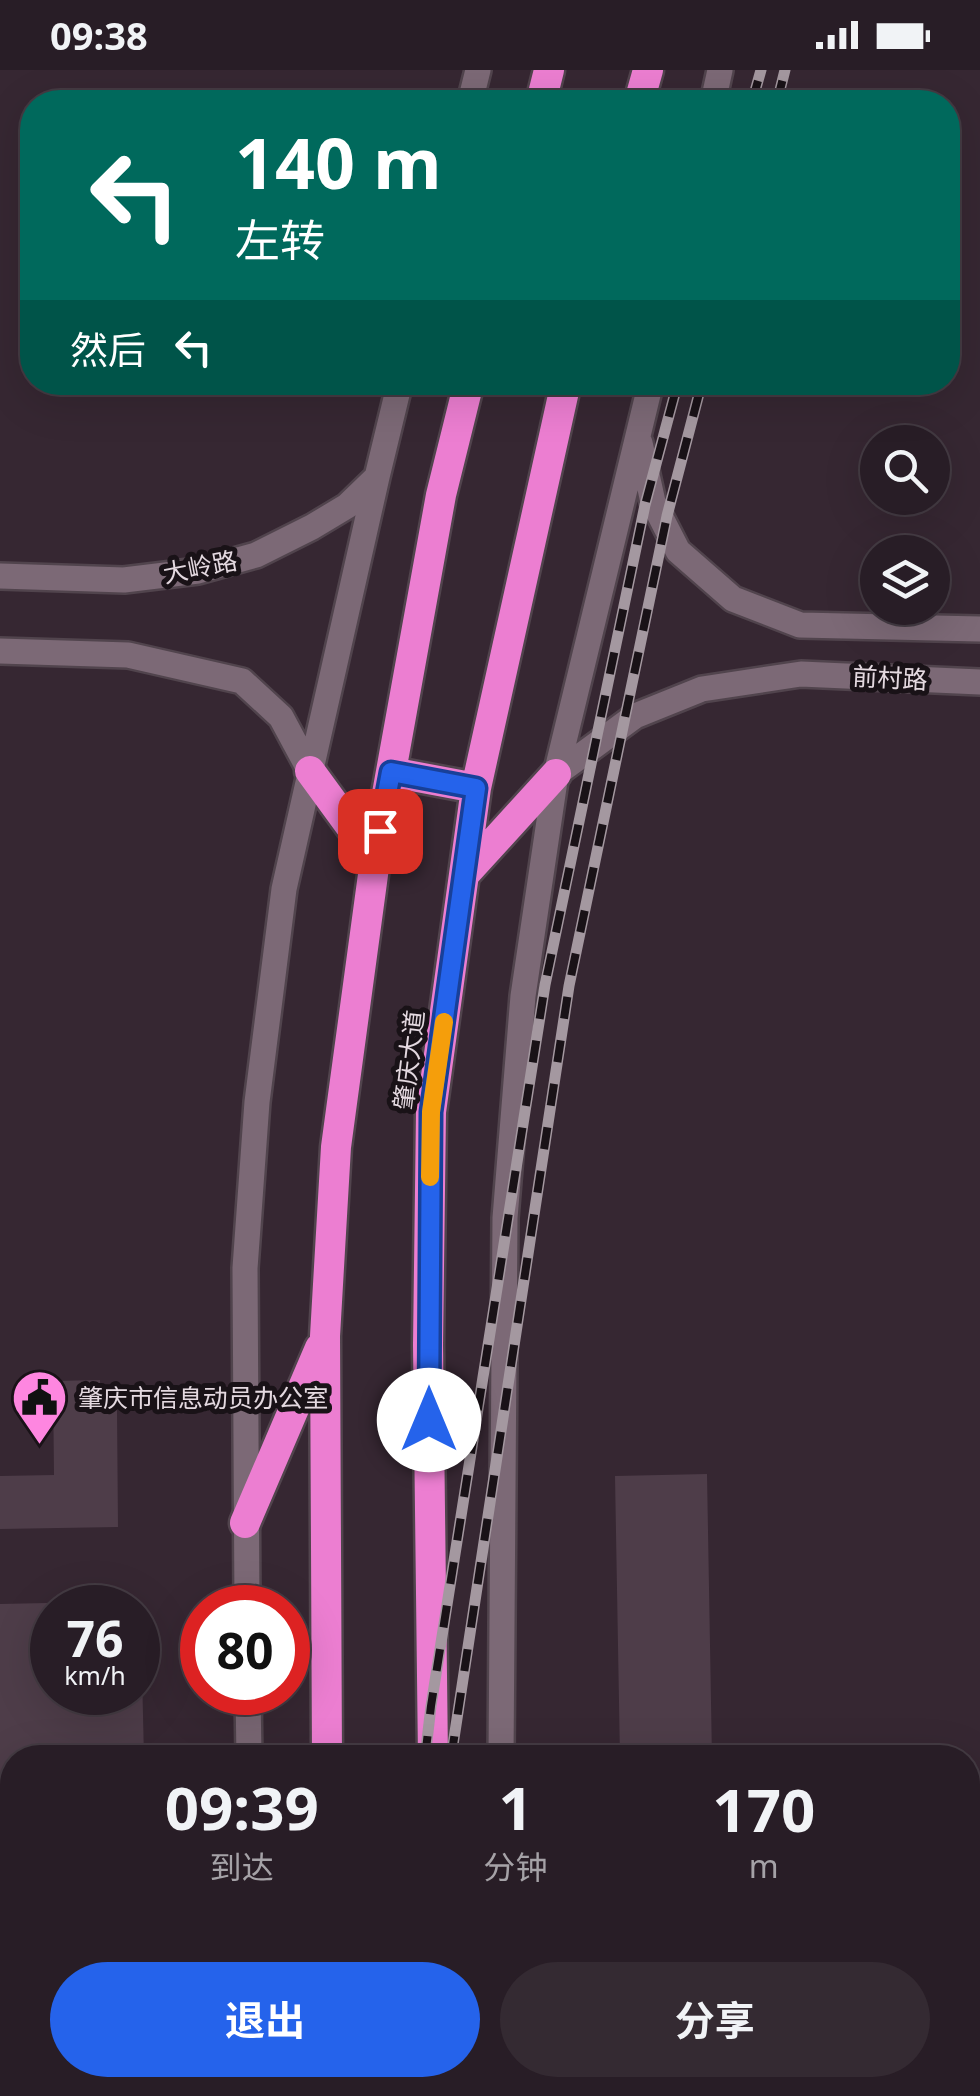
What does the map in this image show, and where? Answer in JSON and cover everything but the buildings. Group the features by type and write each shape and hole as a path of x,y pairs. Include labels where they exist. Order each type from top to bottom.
{"highway":[{"path":"328,1745 325,1336 336,1147 375,860 441,494 466,395"},
{"name":"肇庆大道","path":"433,1745 428,1345 431,1112 476,788 563,395"},
{"path":"310,771 375,860"},
{"path":"391,772 476,788"},
{"path":"464,875 556,774"},
{"path":"245,1523 325,1336"}],"street":[{"path":"246,1585 245,1268 256,1102 284,889 397,395"},
{"path":"501,1745 505,1218 523,996 556,774 648,395"},
{"name":"前村路","path":"639,438 653,502 678,551 733,600 800,625 980,630"},
{"name":"大岭路","path":"0,576 124,580 198,571 256,555 312,528 347,506 376,477"},
{"path":"0,650 128,655 242,681 281,717 310,771"},
{"name":"前村路","path":"556,774 635,716 702,690 801,674 980,682"},
{"path":"248,1715 249,1745"}],"railway":[{"path":"755,90 761,70"},
{"path":"780,90 785,70"},
{"path":"426,1745 545,985 645,505 675,395"},
{"path":"453,1745 569,986 667,516 699,395"}],"slow traffic":[{"path":"430,1177 431,1112 444,1022"}],"place":[{"name":"肇庆市信息动员办公室","path":"39,1447"}],"route":[{"path":"380,831 391,772 476,788 431,1112 429,1420"}]}
